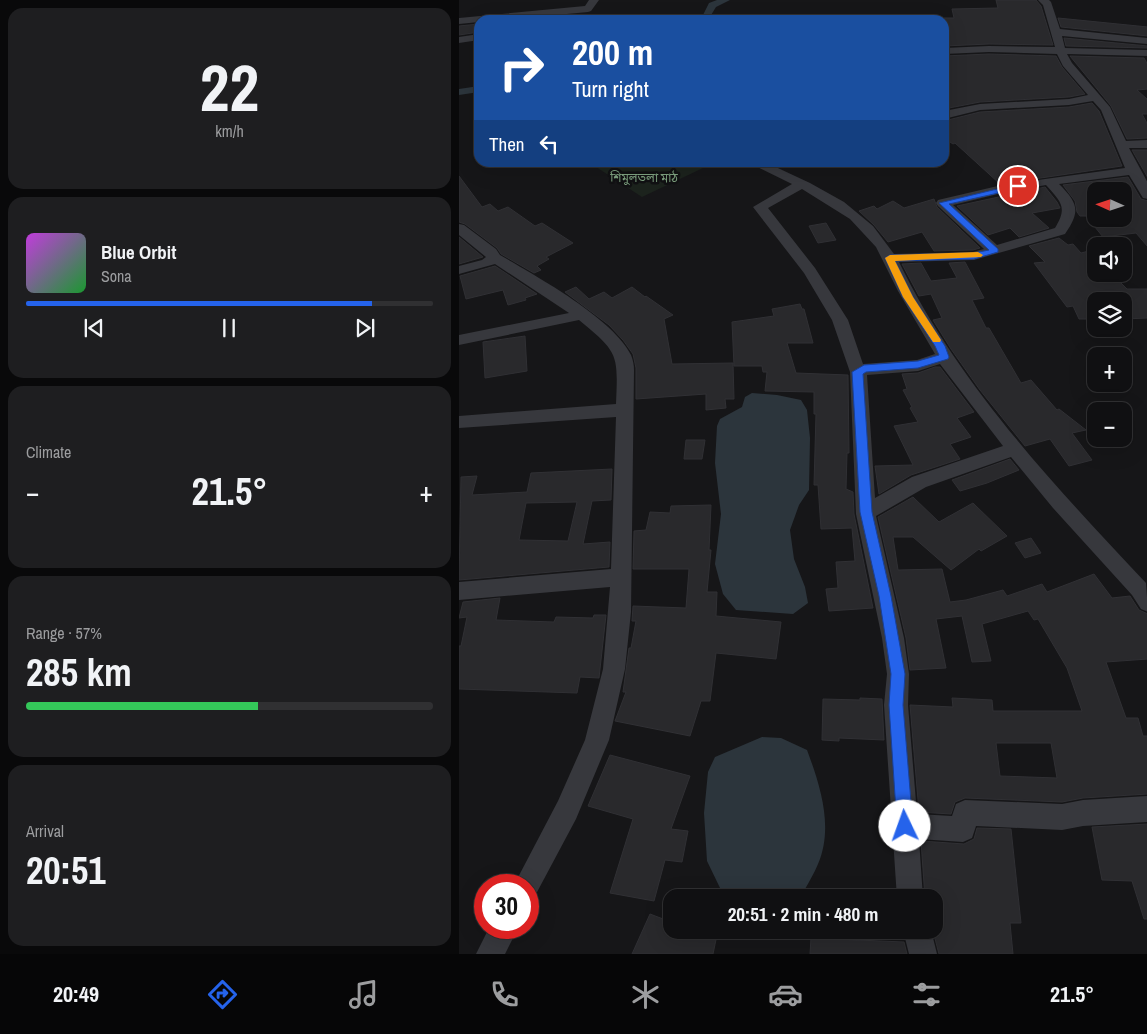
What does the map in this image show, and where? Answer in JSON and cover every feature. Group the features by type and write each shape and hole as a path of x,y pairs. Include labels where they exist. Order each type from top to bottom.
{"street":[{"path":"524,15 588,9 594,0"},
{"path":"1043,0 1047,4 1061,52 1067,64 1106,108 1133,171 1147,195"},
{"path":"459,21 474,20"},
{"path":"1056,32 1147,41"},
{"path":"459,40 474,38"},
{"path":"949,51 989,49 1147,53"},
{"path":"949,114 979,108 1069,102 1096,97"},
{"path":"1121,144 1147,144"},
{"path":"764,167 802,184 848,210 880,243 890,258 908,297 940,346 944,357 1015,449 1060,503 1139,589 1147,603"},
{"path":"995,251 943,203 1002,189 1049,181 1133,171"},
{"path":"890,258 974,256 1060,231 1070,216 1069,203 1049,181"},
{"path":"802,184 760,207 810,271 839,320 857,372 866,512 885,596 898,674 896,705 910,889"},
{"path":"459,228 491,252 494,258 535,281 606,335 623,354 626,370 620,612 614,669 597,740 567,810 533,874"},
{"path":"459,270 487,263 494,258"},
{"path":"459,340 581,315"},
{"path":"857,372 864,368 918,365 944,357"},
{"path":"459,422 625,410"},
{"path":"866,512 919,482 1015,449"},
{"path":"459,591 621,577"},
{"path":"905,826 963,829 965,813 1062,817 1083,813 1147,809"},
{"path":"490,954 498,939"},
{"path":"919,939 923,954"}],"green space":[{"name":"শিমুলতলা মাঠ","path":"596,167 703,168 642,197"}],"shaded area":[{"path":"752,393 777,395 801,400 807,410 810,438 809,490 799,505 790,530 794,559 805,587 808,603 793,614 736,610 723,594 715,564 721,514 715,463 717,426 720,419 742,407 745,397"},
{"path":"762,737 781,738 807,750 823,806 825,836 823,850 805,889 721,889 707,861 704,813 708,772 715,757"}],"building":[{"path":"996,0 1036,0 1041,6 1053,45 949,46 949,18 954,18 952,9 998,8"},
{"path":"1058,18 1148,27 1148,36 1061,27"},
{"path":"474,24 474,33 459,35 459,26"},
{"path":"1064,38 1148,46 1148,48 1066,46"},
{"path":"989,54 1056,56 1062,67 1085,94 1069,97 980,102 949,108 949,56"},
{"path":"1070,56 1144,58 1148,65 1148,89 1137,90 1148,100 1148,114 1142,114 1148,125 1148,138 1127,139 1111,106"},
{"path":"1092,103 1099,111 1122,166 1000,184 955,143 949,141 949,120 980,112 1069,107"},
{"path":"1132,150 1148,150 1148,178"},
{"path":"459,176 482,207 490,204 498,211 508,207 535,226 542,223 573,243 546,257 549,259 537,266 541,270 534,273 501,254 497,248 465,224 459,222"},
{"path":"1128,177 1131,182 1087,182"},
{"path":"1087,182 1087,217 1080,216 1077,212 1075,201 1063,185"},
{"path":"1132,184 1141,199 1148,201 1148,247 1136,233 1103,237 1096,228 1132,227"},
{"path":"1045,187 1060,208 1032,213 1049,228 1019,237 1010,228 988,235 957,206"},
{"path":"934,199 937,207 980,248 973,250 934,251 922,232 888,242 859,211 874,206 877,209 893,201 904,208"},
{"path":"826,223 836,240 818,243 809,226"},
{"path":"459,237 483,257 459,264"},
{"path":"1059,238 1068,245 1073,244 1081,253 1087,252 1087,282 1120,282 1127,289 1148,289 1148,318 1132,319 1132,292 1087,292 1087,319 1079,319 1073,306 1067,307 1034,263 1045,262 1029,246"},
{"path":"965,262 984,298 972,300 986,328 989,328 1021,383 1031,380 1057,410 1059,409 1086,430 1072,433 1092,460 1069,466 1050,439 1025,446 980,390 933,320 942,318 931,294 919,296 902,264 921,263 931,281 957,278 949,263"},
{"path":"495,266 537,294 525,298 526,300 508,305 503,290 466,299 460,276"},
{"path":"576,287 589,299 604,292 612,298 632,287 673,315 664,319 672,364 733,363 734,399 725,399 726,408 706,410 706,394 636,399 636,368 633,354 609,325 565,292"},
{"path":"800,304 802,309 804,309 813,343 787,343 796,373 848,375 849,453 847,453 846,489 853,492 854,514 873,608 829,611 826,589 838,588 836,562 855,561 852,528 821,529 818,485 814,485 816,414 814,414 814,392 765,391 767,372 763,372 762,366 734,366 732,322 774,316 772,309"},
{"path":"525,336 527,371 485,378 483,342"},
{"path":"940,367 974,412 957,418 971,437 950,444 960,459 911,475 879,494 875,466 913,465 894,426 918,422 903,390 907,389 902,374 918,373"},
{"path":"686,440 705,440 702,459 684,459"},
{"path":"1010,459 1019,470 987,483 960,491 952,480"},
{"path":"612,469 611,500 592,501 583,544 610,542 609,567 459,580 461,477 477,476 472,495 527,492 531,473","holes":["577,502 568,541 519,540 526,503"]},
{"path":"913,497 939,522 973,503 1007,536 981,551 979,549 951,570 913,537 893,537 898,570 942,569 950,602 966,600 1003,590 1007,596 1042,584 1047,592 1094,574 1112,598 1130,596 1139,610 1148,614 1148,659 1106,662 1126,718 1138,718 1143,736 1148,736 1148,794 1083,798 1062,802 965,798 955,802 951,814 919,812 910,705 953,707 952,698 992,700 993,711 1082,711 1067,668 1038,619 1034,620 1028,611 982,624 991,661 972,662 962,616 936,619 946,668 910,670 906,638 878,517","holes":["996,743 1051,743 1057,778 1000,776"]},
{"path":"711,505 709,550 711,550 707,592 717,592 716,616 781,622 776,659 716,653 710,701 701,701 690,736 615,721 626,692 623,692 629,648 631,648 636,621 632,621 633,606 686,608 689,569 633,569 634,531 646,530 650,512 670,513 671,506"},
{"path":"1031,538 1041,553 1025,558 1015,543"},
{"path":"500,598 496,620 554,622 556,617 593,618 594,615 606,615 599,678 580,677 577,693 459,689 459,646 461,646 467,617 459,618 463,602"},
{"path":"860,698 882,699 884,740 839,738 839,741 822,740 823,699 860,700"},
{"path":"610,755 690,776 671,829 688,831 682,862 665,860 654,901 610,893 633,819 588,806"},
{"path":"1148,824 1148,919 1144,919 1132,881 1102,880 1092,827"},
{"path":"977,828 1011,829 1021,923 1010,923 1013,954 939,954 935,939 943,939 943,889 924,889 921,841 964,844 974,839"},
{"path":"650,914 663,919 663,939 716,939 713,954 632,954"},
{"path":"811,939 834,939 904,942 907,954 810,954"}],"waterway":[{"path":"707,15 712,5 726,0"},
{"path":"459,92 474,90"}],"slow traffic":[{"path":"936,340 908,297 890,258 978,255"}],"route":[{"path":"905,826 896,705 898,674 885,596 866,512 861,441 861,400 857,372 864,368 918,365 944,357 940,346 908,297 890,258 974,256 995,251 943,203 1018,186"}]}
